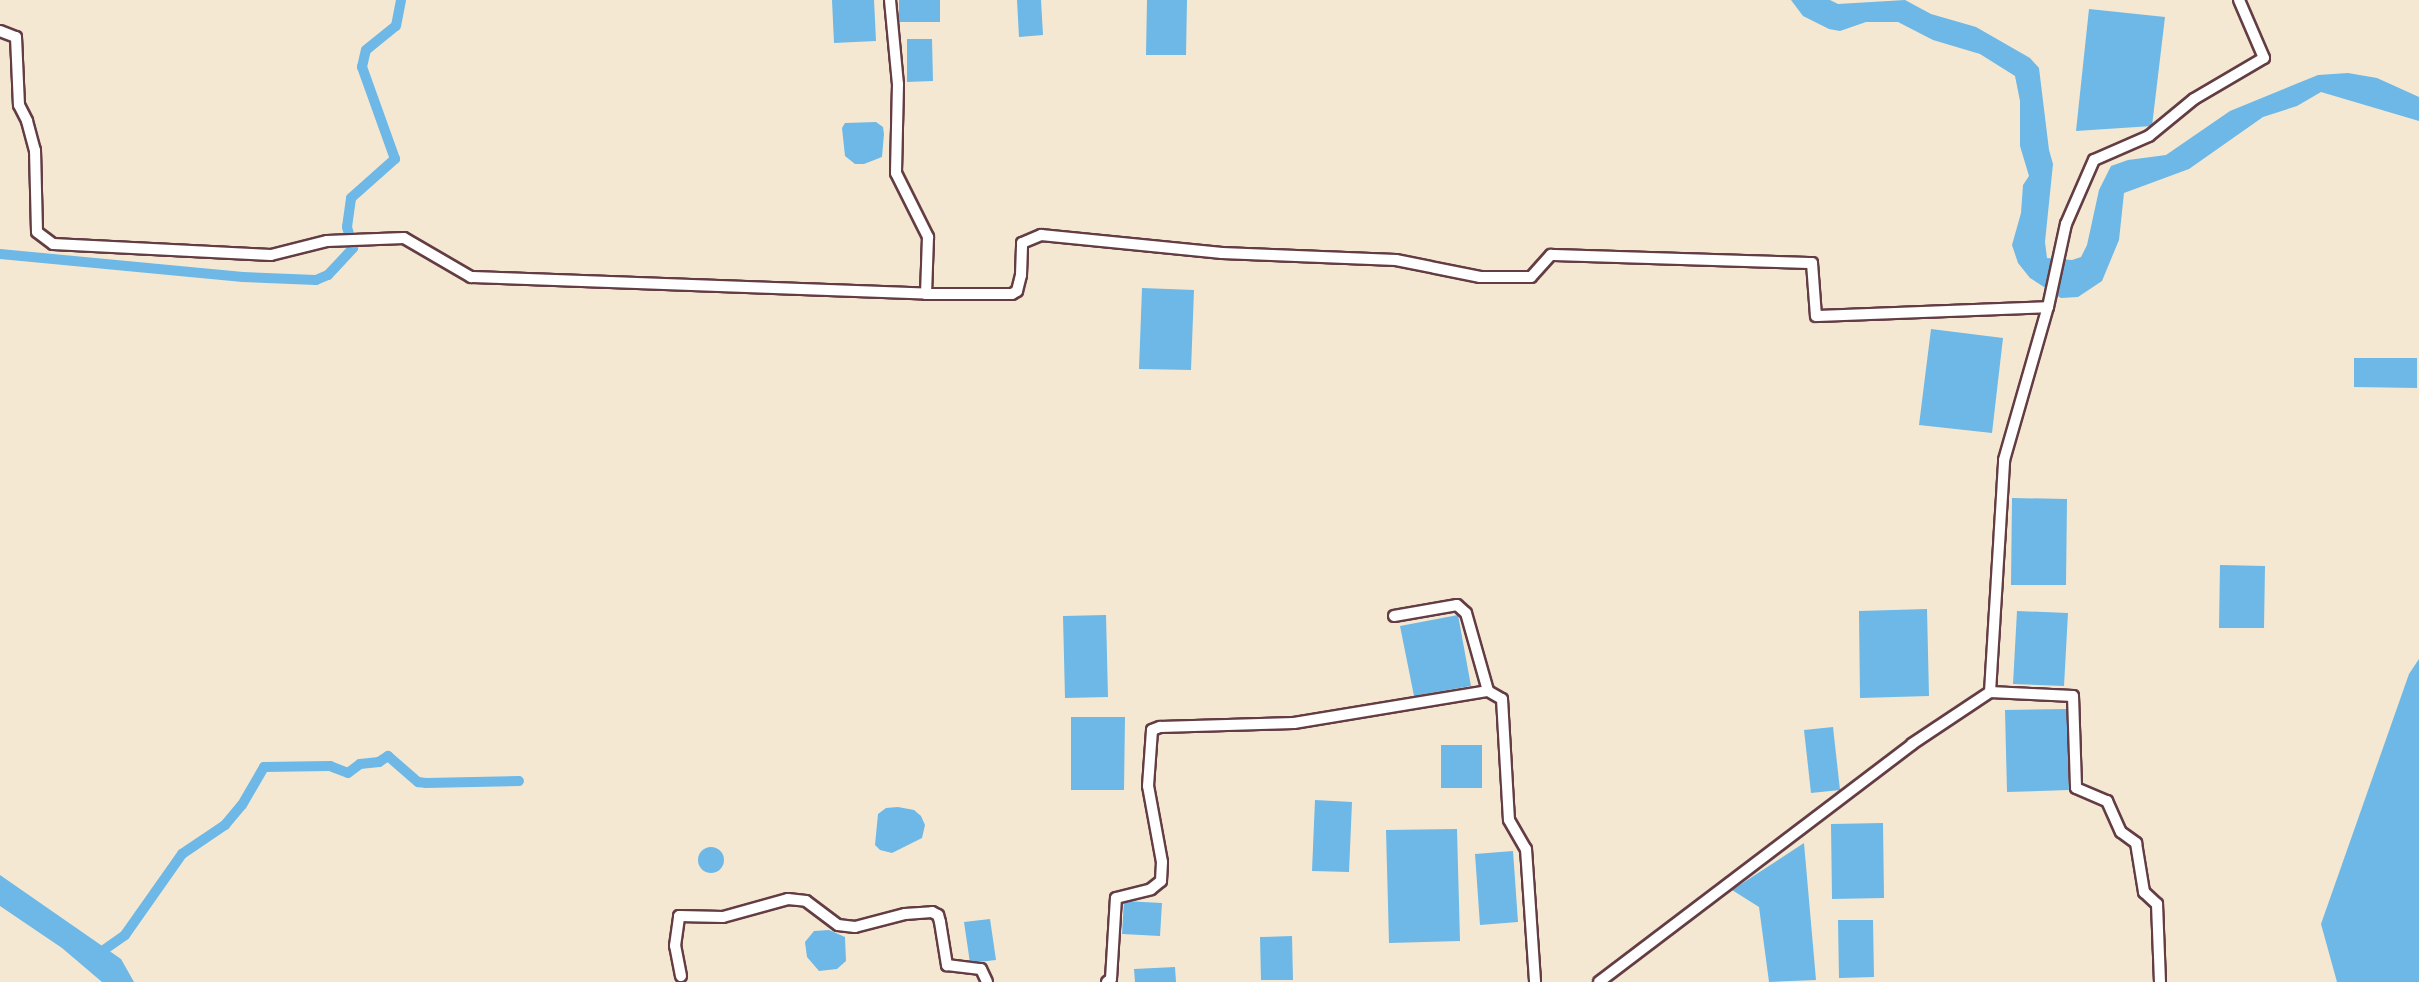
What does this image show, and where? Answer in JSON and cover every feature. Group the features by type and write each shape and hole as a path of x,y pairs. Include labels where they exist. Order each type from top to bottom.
{"street":[{"path":"890,0 898,84 896,173 928,237 926,295"},
{"path":"1990,692 2004,460 2048,307 2066,224 2094,160 2149,136 2194,99 2264,58 2239,0"},
{"path":"0,31 16,37 19,105 27,121 34,150 37,232 40,237 63,245 271,255 327,241 404,237 471,277 926,295 1012,294 1017,291 1021,275 1022,243 1041,235 1222,253 1396,260 1480,277 1531,277 1551,256 1812,263 1816,317 2048,307"},
{"path":"1394,616 1457,605 1466,613 1488,691"},
{"path":"1107,982 1111,979 1116,898 1151,889 1161,881 1162,862 1148,786 1152,730 1160,727 1294,723 1488,691 1502,699 1509,820 1526,849 1535,982"},
{"path":"1599,982 1891,760 1990,692 2073,696 2076,788 2107,801 2121,832 2136,843 2144,892 2157,904 2160,982"},
{"path":"681,975 674,946 679,916 723,917 788,899 806,901 838,925 855,927 905,914 932,912 938,915 940,922 947,965 981,969 987,982"}],"water":[{"path":"832,0 874,0 876,41 834,43"},
{"path":"899,0 940,0 940,22 899,22"},
{"path":"1017,0 1041,0 1043,35 1019,37"},
{"path":"1147,0 1187,0 1186,55 1146,55"},
{"path":"1791,0 1830,0 1838,4 1905,0 1931,14 1976,27 2030,58 2039,68 2053,164 2045,242 2047,258 2072,260 2081,257 2087,245 2099,190 2111,166 2128,160 2166,155 2230,111 2318,75 2348,73 2377,78 2419,97 2419,121 2321,92 2297,106 2263,117 2189,169 2124,193 2119,240 2102,281 2078,297 2061,298 2030,278 2018,263 2012,245 2021,213 2023,185 2029,176 2020,146 2020,101 2015,76 1980,54 1933,40 1898,22 1866,22 1840,31 1829,29 1803,16"},
{"path":"2089,9 2165,17 2152,126 2076,131"},
{"path":"907,39 932,39 933,81 907,82"},
{"path":"876,122 883,127 882,157 864,164 855,164 845,156 842,128 845,123"},
{"path":"1142,288 1194,290 1191,370 1139,369"},
{"path":"1931,329 2003,338 1992,433 1919,425"},
{"path":"2354,358 2417,358 2417,388 2354,387"},
{"path":"2012,498 2067,499 2066,585 2011,585"},
{"path":"2220,565 2265,566 2264,628 2219,628"},
{"path":"1927,609 1929,696 1860,698 1859,611"},
{"path":"2017,611 2068,613 2064,686 2013,684"},
{"path":"1106,615 1108,697 1065,698 1063,616"},
{"path":"1458,615 1471,686 1414,696 1400,626"},
{"path":"2419,659 2419,982 2337,982 2321,924 2409,674"},
{"path":"2067,709 2069,790 2007,792 2005,710"},
{"path":"1071,717 1125,717 1124,790 1071,790"},
{"path":"1833,727 1840,790 1811,793 1804,730"},
{"path":"1441,745 1482,745 1482,788 1441,788"},
{"path":"1315,800 1352,802 1349,872 1312,871"},
{"path":"886,808 914,810 921,816 925,825 922,838 892,853 880,850 875,845 878,814"},
{"path":"1883,823 1884,898 1832,899 1831,824"},
{"path":"1457,829 1460,941 1389,943 1386,830"},
{"path":"1804,843 1816,980 1769,982 1759,907 1732,890"},
{"path":"711,847 721,850 724,860 721,870 711,873 701,870 698,860 701,850"},
{"path":"1513,851 1518,922 1480,925 1475,854"},
{"path":"0,875 121,959 134,982 102,982 62,948 0,906"},
{"path":"1124,901 1162,903 1160,936 1122,934"},
{"path":"990,919 996,960 970,963 964,922"},
{"path":"1838,920 1873,920 1874,977 1839,978"},
{"path":"829,930 845,937 846,961 837,969 819,971 807,957 805,942 814,931"},
{"path":"1292,936 1293,980 1261,980 1260,937"},
{"path":"1175,967 1176,982 1135,982 1134,969"}],"waterway":[{"path":"0,254 243,277 316,280 328,275 353,248 347,227 351,198 395,159 362,67 366,50 396,26 401,0"},
{"path":"98,954 125,935 182,854 225,825 242,805 264,767 330,766 348,773 360,764 379,762 388,756 418,782 519,781"}]}
